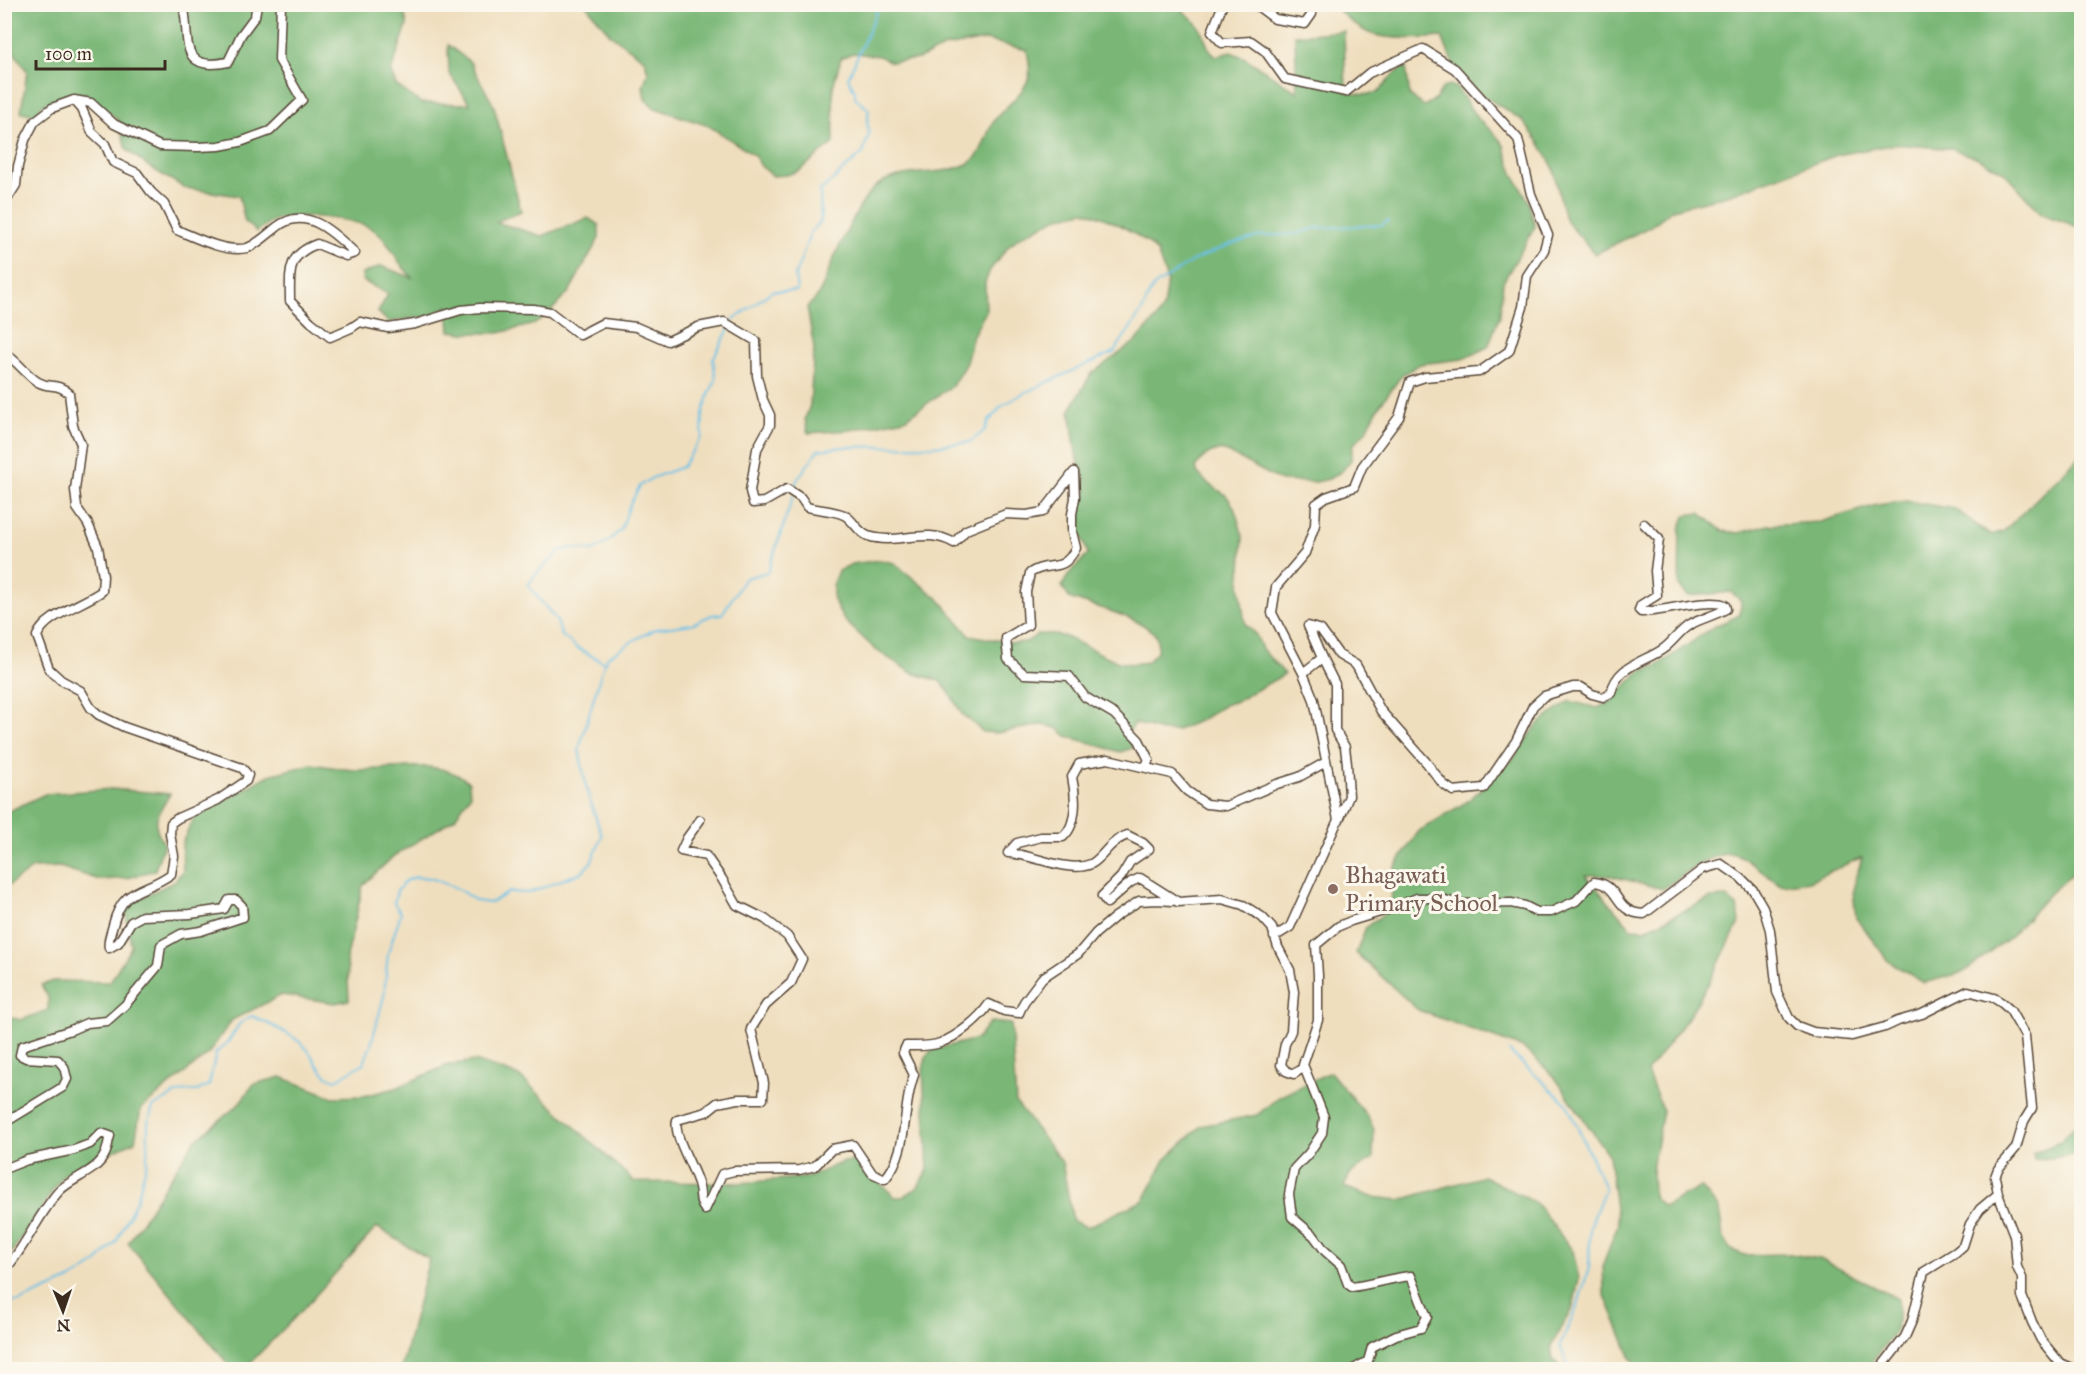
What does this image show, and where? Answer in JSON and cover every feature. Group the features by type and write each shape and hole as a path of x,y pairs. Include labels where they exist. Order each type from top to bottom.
{"street":[{"path":"183,4 187,50 197,60 215,65 228,62 255,16 257,4"},
{"path":"4,204 16,185 25,140 35,121 52,108 74,100 91,103 114,124 160,146 219,146 240,142 270,131 302,100 279,60 281,4"},
{"path":"1223,4 1212,32 1222,43 1251,41 1265,51 1284,79 1346,92 1369,73 1423,49 1455,69 1518,139 1531,194 1548,235 1544,250 1527,276 1522,307 1509,351 1479,372 1425,377 1410,382 1399,417 1362,467 1354,487 1326,497 1316,504 1315,525 1305,553 1276,587 1272,613 1303,673 1314,700 1338,820"},
{"path":"1255,4 1275,19 1305,24 1312,14 1310,4"},
{"path":"74,100 82,109 92,132 105,144 113,162 137,173 151,192 164,204 177,230 224,248 248,248 282,223 296,218 315,221 332,230 355,253 345,256 317,244 304,248 295,257 290,277 290,302 330,337 360,322 388,328 415,324 461,310 480,308 534,309 550,312 580,335 603,323 636,327 668,340 698,327 724,322 745,333 756,341 757,376 763,400 770,415 770,425 758,450 750,491 753,503 764,502 787,489 801,498 807,507 845,515 856,528 867,536 901,539 925,535 943,536 954,543 966,530 1006,514 1027,515 1043,512 1074,472 1075,498 1072,532 1076,548 1070,559 1060,566 1039,567 1030,573 1026,592 1028,625 1006,638 1008,659 1024,674 1070,676 1085,697 1114,714 1139,740 1149,759 1145,767"},
{"path":"4,353 15,360 35,380 43,384 60,386 69,393 73,426 81,444 75,490 77,508 88,524 98,547 103,576 102,591 90,600 51,619 40,628 37,636 48,669 61,680 81,691 99,715 124,727 242,768 248,774 246,781 218,800 171,823 170,834 174,856 171,874 159,883 136,891 126,898 116,912 108,942 110,948 118,943 131,922 142,916 189,914 224,909 229,900 236,900 242,906 243,917 201,931 181,934 161,945 158,966 125,1005 107,1021 87,1023 22,1046 20,1055 26,1058 58,1060 64,1067 67,1079 63,1087 4,1123"},
{"path":"1274,937 1290,927 1349,796 1345,747 1335,730 1335,684 1308,626 1321,630 1339,655 1356,665 1381,711 1443,784 1453,791 1484,788 1516,741 1533,706 1544,696 1573,687 1581,687 1592,694 1603,697 1611,693 1613,681 1641,660 1665,648 1691,624 1726,609 1725,605 1720,603 1658,612 1639,610 1641,605 1658,595 1654,571 1659,539 1644,524"},
{"path":"1303,673 1322,658"},
{"path":"1178,902 1140,878 1131,882 1107,903 1102,896 1121,877 1130,862 1149,849 1143,843 1127,835 1113,843 1102,856 1090,864 1066,866 1026,855 1008,853 1017,843 1041,837 1063,837 1070,831 1076,795 1072,777 1079,764 1108,759 1172,774 1187,791 1206,804 1226,806 1299,777 1326,762"},
{"path":"700,820 687,837 681,851 706,856 736,905 765,919 787,936 802,959 792,983 766,1005 751,1029 764,1083 763,1099 738,1099 717,1103 706,1112 677,1120 676,1125 681,1142 693,1168 701,1205 705,1210 722,1174 734,1171 799,1170 815,1166 832,1149 853,1145 872,1173 885,1179 891,1172 901,1147 906,1125 908,1091 914,1075 903,1053 906,1046 940,1043 959,1033 989,1004 1004,1011 1019,1013 1024,1002 1042,978 1078,954 1096,933 1139,901 1178,902 1222,899 1243,905 1262,917 1272,928 1290,970 1294,992 1291,1031 1285,1044 1281,1065 1286,1071 1294,1074 1304,1068"},
{"path":"1352,1370 1368,1361 1372,1347 1396,1335 1421,1328 1427,1317 1412,1276 1390,1278 1371,1285 1352,1287 1348,1284 1341,1265 1325,1251 1314,1236 1292,1217 1289,1194 1294,1169 1310,1153 1323,1133 1324,1117 1303,1065 1318,1020 1316,945 1345,923 1417,898 1430,897 1459,904 1511,903 1537,912 1551,912 1576,900 1594,882 1608,887 1622,907 1632,914 1644,914 1703,868 1721,864 1753,890 1762,907 1770,930 1777,992 1789,1018 1797,1026 1813,1032 1852,1036 1922,1014 1968,991 1995,998 2010,1010 2025,1036 2032,1108 2024,1121 2016,1148 1998,1169 1995,1177 1998,1194 2014,1235 2017,1267 2022,1278 2022,1296 2032,1323 2041,1340 2060,1363 2076,1370"},
{"path":"4,1169 27,1160 74,1150 90,1144 101,1132 110,1136 105,1154 96,1167 75,1178 60,1190 38,1219 19,1254 4,1271"},
{"path":"1879,1370 1905,1337 1912,1321 1924,1272 1963,1246 1970,1224 1980,1209 1998,1194"}],"green space":[{"path":"4,5 403,5 407,25 391,72 396,85 421,103 470,104 449,73 448,45 470,62 494,106 521,211 496,222 542,236 588,218 599,225 599,238 569,292 535,324 499,333 450,331 448,306 430,316 388,322 378,312 388,294 363,281 362,274 381,266 413,278 403,268 384,239 371,228 346,220 303,216 277,219 257,232 245,222 239,196 185,188 149,167 126,149 119,121 85,93 43,104 35,115 21,112 27,71 11,48 5,47"},
{"path":"586,5 1188,5 1183,11 1198,24 1208,46 1216,56 1231,52 1245,58 1297,92 1295,35 1344,31 1346,92 1371,94 1377,92 1390,78 1406,67 1410,96 1424,106 1436,99 1443,87 1450,85 1457,88 1477,118 1504,145 1513,173 1528,200 1535,227 1503,282 1500,315 1488,347 1463,359 1420,364 1402,375 1380,405 1366,431 1353,445 1351,460 1342,471 1329,479 1316,482 1281,481 1220,450 1209,454 1196,466 1197,472 1207,483 1226,495 1234,507 1243,536 1240,588 1246,625 1256,635 1262,649 1285,674 1237,701 1224,705 1201,720 1175,731 1161,731 1135,723 1127,735 1133,748 1120,752 1067,736 1057,728 1042,725 996,733 983,732 962,714 940,681 912,673 876,650 845,621 833,597 833,583 838,571 852,564 880,560 894,563 940,600 969,635 1012,643 1026,642 1038,634 1052,634 1066,637 1118,662 1132,664 1147,662 1157,652 1157,638 1152,631 1117,613 1069,598 1062,586 1069,574 1088,554 1077,523 1085,480 1076,455 1070,410 1091,374 1136,341 1163,308 1167,280 1157,252 1147,242 1122,226 1097,215 1084,211 1056,218 1018,238 990,270 985,283 986,311 973,335 966,363 952,386 905,419 851,430 808,433 805,419 810,405 814,348 807,307 820,291 836,252 857,212 873,189 894,177 958,168 975,159 993,122 1027,83 1030,71 1027,50 985,40 945,47 919,59 891,62 879,56 853,53 841,58 833,87 834,143 800,170 787,175 773,176 761,166 754,155 709,126 655,108 645,99 643,86 648,73 645,60 611,35"},
{"path":"1334,5 2081,5 2081,228 2042,214 2004,172 1980,159 1953,149 1897,144 1837,155 1731,194 1673,209 1651,226 1595,254 1565,220 1553,167 1539,142 1522,120 1476,91 1455,69 1442,37 1403,38 1374,35 1353,23"},
{"path":"2081,455 2081,871 2072,874 2050,893 2010,937 1964,972 1924,983 1888,961 1856,917 1853,890 1862,857 1809,881 1781,885 1744,858 1730,853 1699,864 1663,889 1611,876 1585,875 1631,928 1646,929 1711,898 1726,897 1737,906 1740,921 1709,983 1687,1019 1647,1072 1663,1111 1652,1168 1653,1196 1663,1207 1701,1187 1719,1209 1723,1237 1730,1249 1744,1255 1790,1254 1820,1259 1898,1299 1898,1321 1893,1334 1866,1369 1640,1369 1630,1356 1604,1293 1603,1264 1618,1224 1609,1156 1554,1076 1523,1048 1418,1010 1356,953 1366,927 1390,909 1395,867 1419,831 1468,801 1513,759 1537,725 1570,701 1597,708 1610,702 1639,672 1657,666 1715,626 1740,615 1741,601 1731,592 1688,596 1679,586 1680,529 1686,515 1700,513 1723,531 1739,533 1768,525 1820,522 1877,505 1907,501 1955,509 1990,535 2004,531"},
{"path":"312,764 353,770 430,767 457,774 469,782 470,795 455,818 394,856 363,885 347,957 349,1000 335,1003 282,995 232,1020 208,1054 141,1109 135,1141 64,1174 5,1262 5,1016 21,1020 48,1010 48,997 41,985 54,981 110,982 131,947 125,906 175,881 183,870 182,843 194,818 269,775"},
{"path":"111,789 170,794 156,824 164,844 155,870 128,878 100,880 60,867 33,868 5,888 5,811 45,794"},
{"path":"990,1022 1011,1024 1016,1103 1062,1162 1073,1221 1087,1227 1144,1200 1165,1160 1201,1126 1257,1115 1279,1097 1330,1072 1368,1117 1374,1130 1373,1158 1350,1174 1344,1187 1372,1197 1400,1200 1484,1176 1536,1203 1573,1251 1579,1279 1573,1307 1551,1346 1553,1360 1563,1369 401,1370 429,1259 377,1227 306,1306 244,1369 233,1370 128,1243 194,1141 237,1106 254,1084 281,1077 333,1097 364,1096 396,1088 448,1065 475,1061 519,1076 635,1182 740,1183 809,1177 843,1162 857,1161 895,1197 903,1197 917,1188 928,1170 923,1069 927,1055 932,1050 977,1039"},
{"path":"2081,1119 2081,1154 2034,1160 2033,1153 2060,1142"}],"waterway":[{"path":"731,322 772,291 797,291 795,275 811,231 821,222 820,191 863,153 869,134 867,124 869,110 855,97 855,91 848,78 880,4"},
{"path":"794,490 797,480 818,450 844,447 933,446 970,442 984,431 1002,406 1024,393 1114,352 1142,311 1152,288 1192,261 1231,244 1261,236 1296,234 1316,228 1382,225 1388,221"},
{"path":"605,663 577,648 561,635 557,621 528,585 560,551 571,548 593,551 606,543 621,530 630,504 640,486 652,478 682,467 702,437 703,413 716,380 713,359 730,327"},
{"path":"4,1302 19,1302 72,1279 95,1264 116,1242 137,1199 147,1162 148,1123 153,1107 175,1094 197,1091 209,1085 216,1053 228,1042 240,1023 252,1016 287,1033 305,1047 321,1071 336,1080 364,1063 384,996 388,953 401,913 394,903 397,891 405,881 416,877 431,878 458,889 476,901 490,903 510,892 529,893 582,872 592,861 602,836 587,791 579,749 607,657 656,629 692,624 712,615 722,614 745,578 768,572 793,496"},
{"path":"1509,1051 1567,1104 1605,1188 1590,1227 1589,1268 1577,1307 1560,1345 1566,1362 1573,1370"}],"place":[{"name":"Bhagawati Primary School","path":"1333,889"}]}
